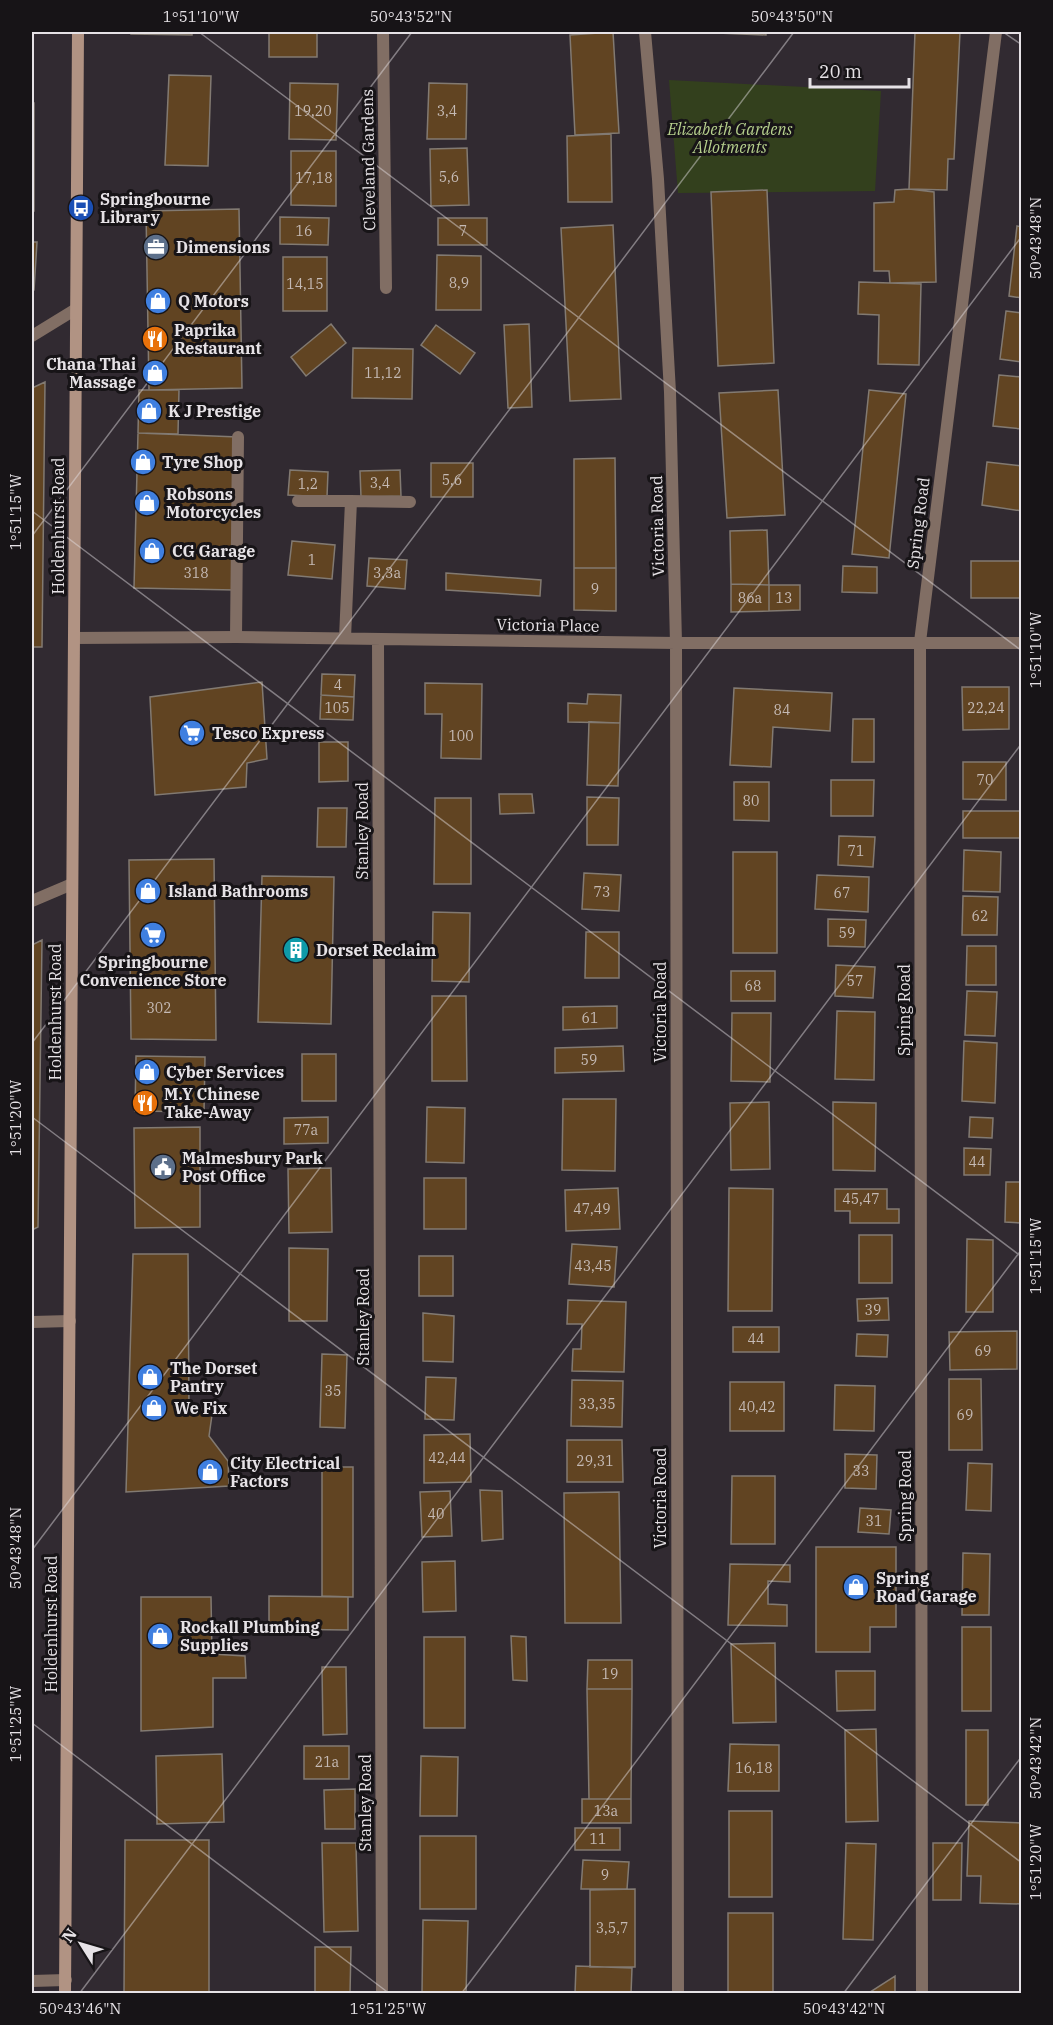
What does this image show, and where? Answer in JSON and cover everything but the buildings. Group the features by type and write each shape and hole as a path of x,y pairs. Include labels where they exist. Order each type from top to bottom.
{"street":[{"name":"Holdenhurst Road","path":"65,1994 78,32"},
{"name":"Cleveland Gardens","path":"383,32 386,288"},
{"name":"Victoria Road","path":"645,32 658,179 670,393 676,643 678,1994"},
{"name":"Spring Road","path":"922,1994 920,642 996,32"},
{"path":"32,336 76,309"},
{"path":"236,637 238,437"},
{"path":"298,501 410,502"},
{"path":"345,638 351,501"},
{"name":"Victoria Place","path":"74,638 236,637 676,643 1022,643"},
{"name":"Stanley Road","path":"378,640 382,1994"},
{"path":"32,901 72,884"},
{"path":"32,1322 69,1321"},
{"path":"32,1981 66,1980"}],"green space":[{"name":"Elizabeth Gardens Allotments","path":"669,80 881,91 875,191 678,193"}],"place":[{"name":"Springbourne Library","path":"81,208"},
{"name":"Dimensions","path":"156,247"},
{"name":"Q Motors","path":"158,301"},
{"name":"Paprika Restaurant","path":"155,339"},
{"name":"Chana Thai Massage","path":"155,373"},
{"name":"K J Prestige","path":"149,411"},
{"name":"Tyre Shop","path":"143,462"},
{"name":"Robsons Motorcycles","path":"147,503"},
{"name":"CG Garage","path":"152,551"},
{"name":"Tesco Express","path":"192,733"},
{"name":"Island Bathrooms","path":"148,891"},
{"name":"Springbourne Convenience Store","path":"153,935"},
{"name":"Dorset Reclaim","path":"296,950"},
{"name":"Cyber Services","path":"147,1072"},
{"name":"M.Y Chinese Take-Away","path":"145,1103"},
{"name":"Malmesbury Park Post Office","path":"163,1167"},
{"name":"The Dorset Pantry","path":"150,1377"},
{"name":"We Fix","path":"154,1408"},
{"name":"City Electrical Factors","path":"210,1472"},
{"name":"Spring Road Garage","path":"856,1587"},
{"name":"Rockall Plumbing Supplies","path":"160,1636"}]}
